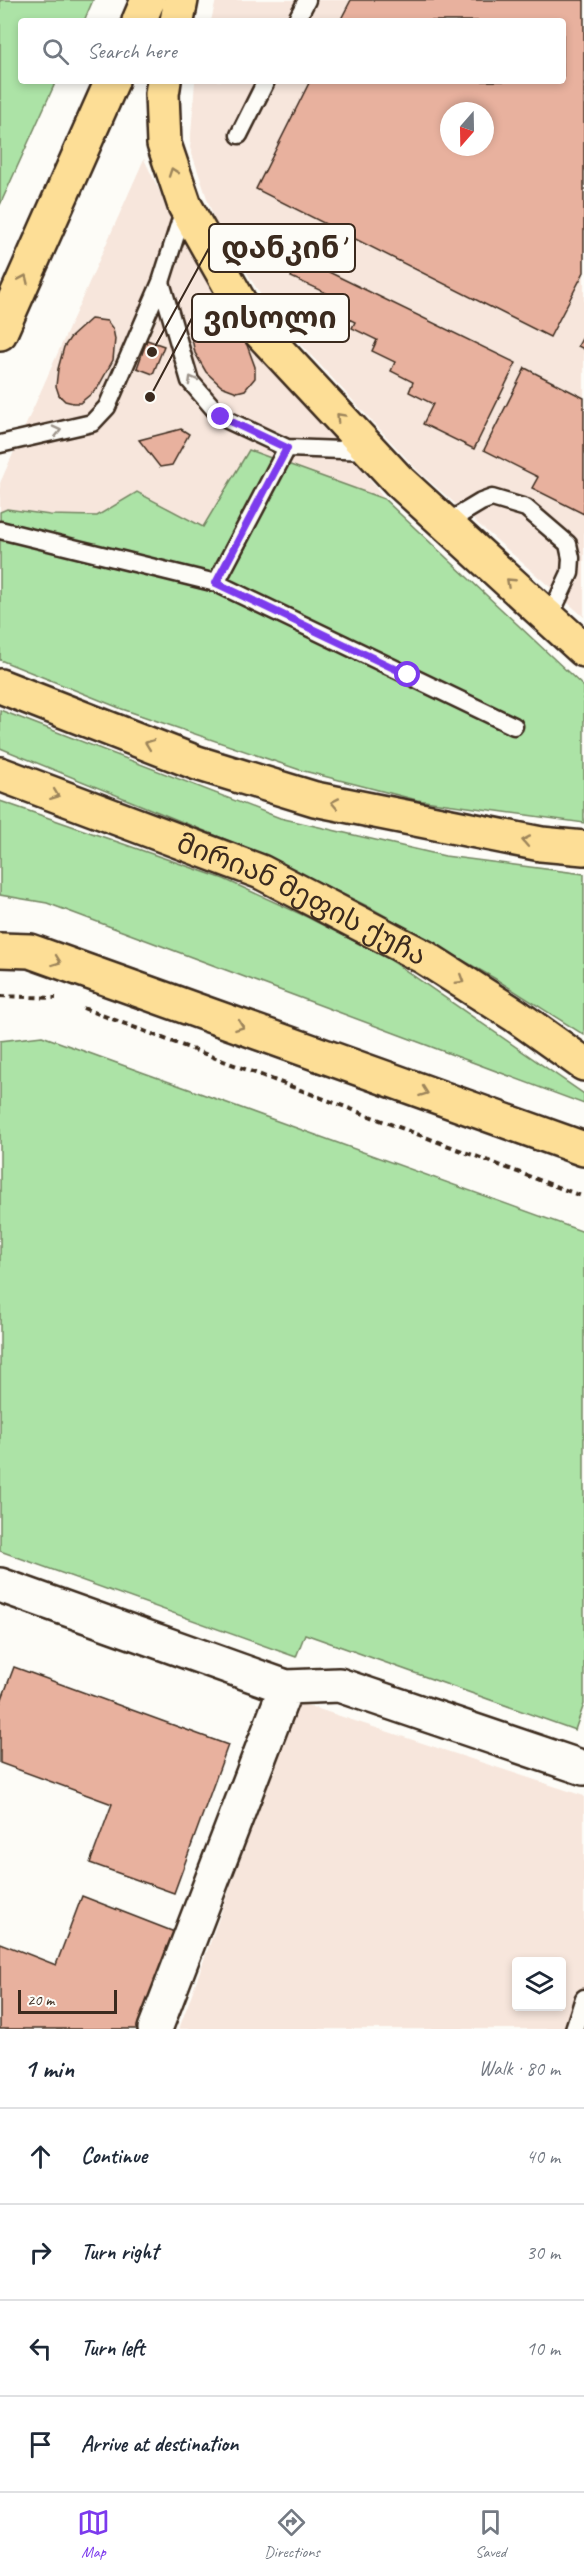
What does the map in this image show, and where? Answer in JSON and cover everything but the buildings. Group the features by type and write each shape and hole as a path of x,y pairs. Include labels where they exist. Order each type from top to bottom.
{"main road":[{"path":"140,18 148,0"},
{"path":"178,18 181,0"},
{"path":"0,333 111,84"},
{"path":"164,84 164,144 185,206 250,321 399,481 584,650"},
{"path":"0,686 197,763 315,799 541,844 584,848"},
{"name":"მირიან მეფის ქუჩა","path":"0,774 261,872 424,957 515,1015 584,1064"},
{"path":"0,950 30,951 584,1149"}],"street":[{"path":"0,1585 286,1688 339,1685 584,1768"},
{"path":"154,2029 286,1688"}],"lane":[{"path":"298,18 307,0"},
{"path":"239,135 264,84"},
{"path":"0,444 92,423 107,407 161,282 185,206"},
{"path":"161,282 190,381 221,417 287,448 372,451"},
{"path":"216,583 287,448"},
{"path":"446,524 481,502 492,498 526,508 568,544 571,558 570,573 549,618"},
{"path":"0,530 216,583 514,726"},
{"path":"574,2029 584,1998"}],"path":[{"path":"0,996 55,998 66,1002"},
{"path":"77,1006 584,1197"}],"shaded area":[{"path":"216,0 584,0 584,617 419,472 272,313 215,222 190,148 195,84 566,84 566,18 212,18"},
{"path":"144,159 189,252 250,332 321,413 384,499 249,450 203,527 137,492 97,516 50,515 7,509 0,512 0,483"},
{"path":"297,1702 584,1796 584,2029 179,2029"}],"green space":[{"path":"0,0 93,0 85,18 18,18 18,84 55,84 0,205"},
{"path":"249,450 384,499 584,687 584,823 417,800 300,770 122,709 0,660 0,512 7,509 50,515 97,516 137,492 203,527"},
{"path":"0,710 280,818 445,856 584,874 584,1035 494,978 371,908 264,855 0,748"},
{"path":"0,801 224,879 307,917 389,959 584,1094 584,1104 47,903 0,895"},
{"path":"42,1036 584,1232 584,1704 575,1730 305,1634 296,1657 0,1551 0,1041"}],"place":[{"name":"დანკინ'","path":"152,352"},
{"name":"ვისოლი","path":"150,397"}],"route":[{"path":"221,417 287,448 216,583 408,675"}]}
